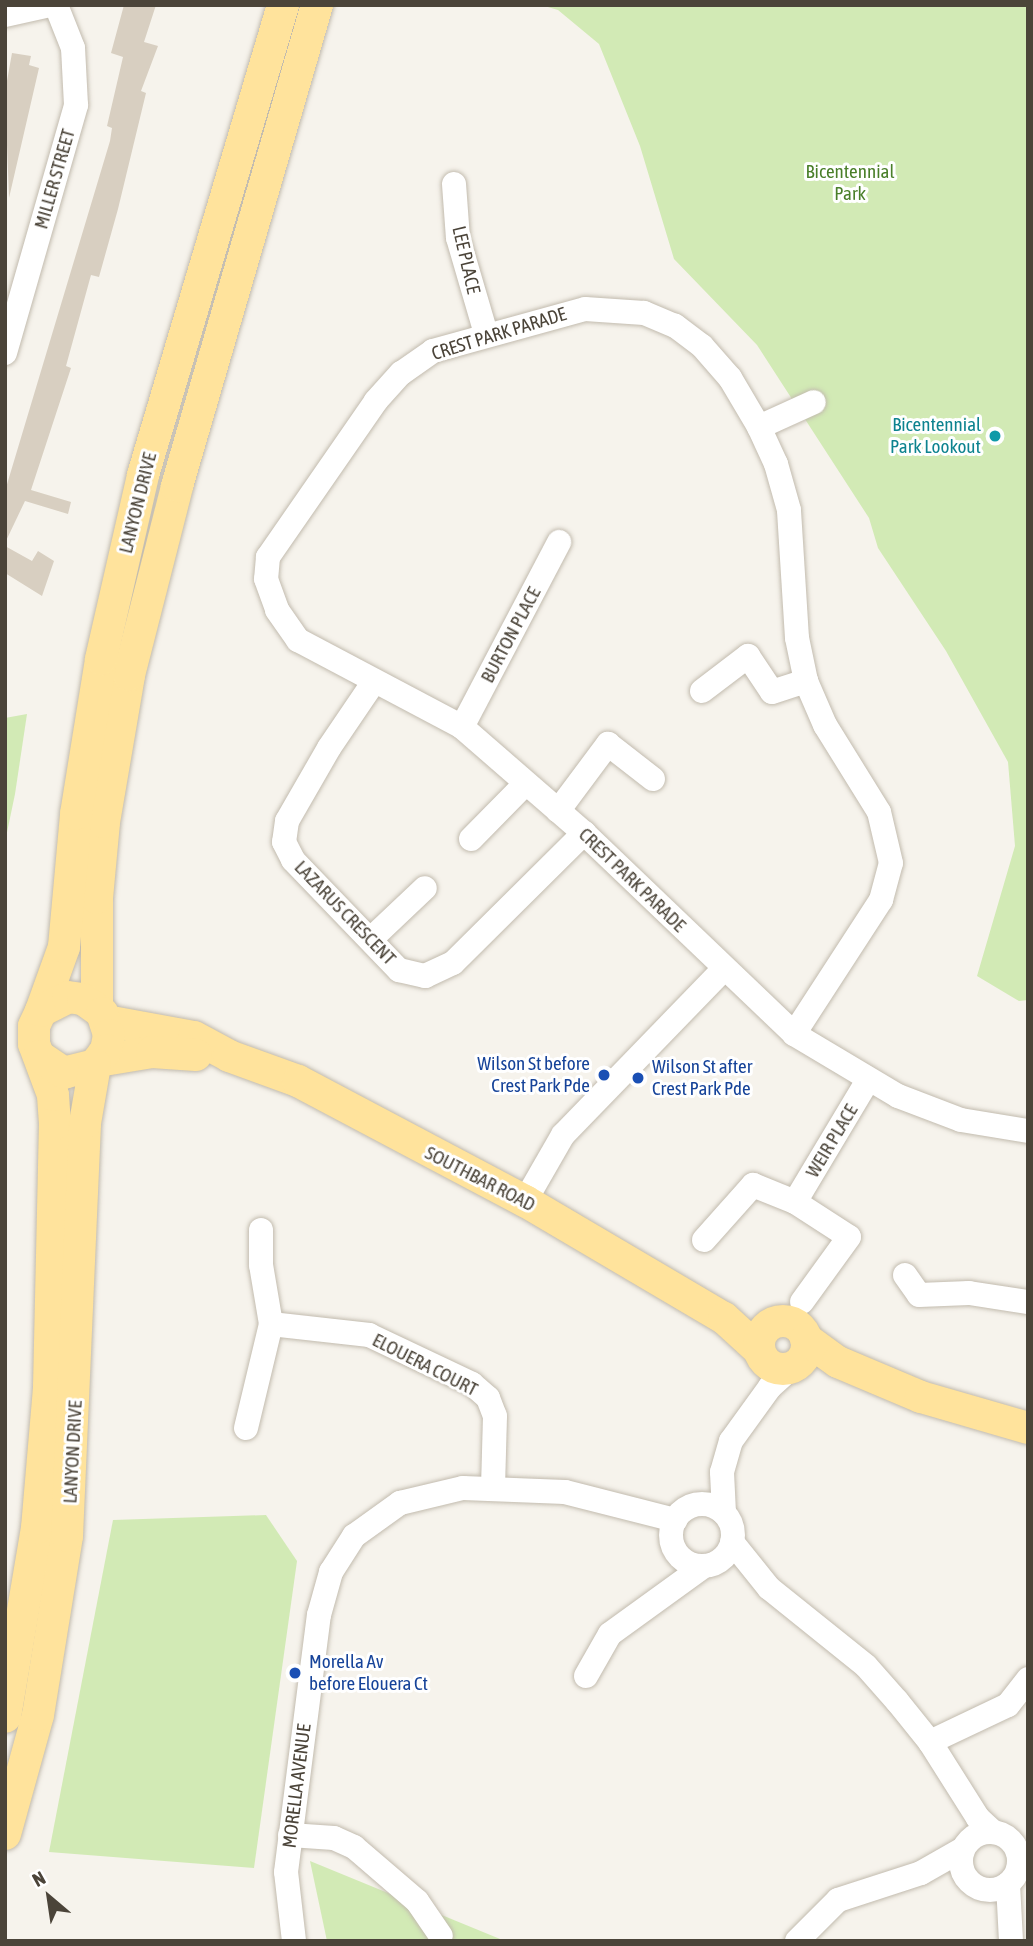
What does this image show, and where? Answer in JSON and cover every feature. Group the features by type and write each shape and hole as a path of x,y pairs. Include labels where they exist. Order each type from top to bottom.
{"main road":[{"name":"LANYON DRIVE","path":"41,1011 64,947 76,814 101,659 143,475 283,5"},
{"name":"LANYON DRIVE","path":"101,1014 97,898 104,822 129,675 177,486 317,5"},
{"path":"68,997 101,1014 109,1035 97,1063 78,1072 64,1073 38,1056 34,1026 41,1011 68,997"},
{"name":"SOUTHBAR ROAD","path":"101,1014 194,1037 229,1056 298,1081 525,1201 783,1351"},
{"name":"SOUTHBAR ROAD","path":"97,1063 152,1052 229,1056"},
{"name":"LANYON DRIVE","path":"16,1718 11,1672 37,1528 49,1375 55,1124 53,1095 38,1056"},
{"name":"LANYON DRIVE","path":"5,1834 16,1718 70,1503 85,1123 97,1063"},
{"path":"783,1351 838,1362 921,1397 1028,1428"}],"street":[{"path":"5,15 50,5"},
{"name":"MILLER STREET","path":"5,353 76,105 73,48 56,5"},
{"name":"LEE PLACE","path":"454,184 462,256 486,334"},
{"name":"CREST PARK PARADE","path":"794,1034 881,900 891,863 879,812 825,725 806,681 797,638 789,510 776,464 759,427 730,378 702,346 675,326 644,313 585,309 486,334 433,351 401,373 376,401 268,557 266,579 277,610 298,640 373,683 461,727 584,833 723,970 794,1034 868,1080 961,1120 1028,1131"},
{"path":"759,427 814,402"},
{"name":"BURTON PLACE","path":"461,727 559,542"},
{"path":"702,691 748,656 772,692 806,681"},
{"name":"LAZARUS CRESCENT","path":"373,683 329,748 287,821 284,842 293,860 399,970 425,976 453,963 584,833"},
{"path":"558,811 608,744 653,779"},
{"path":"471,839 526,783"},
{"path":"372,939 425,888"},
{"path":"525,1201 564,1135 723,970"},
{"name":"WEIR PLACE","path":"795,1202 868,1080"},
{"path":"704,1240 753,1185 795,1202 849,1237 802,1302"},
{"path":"246,1428 271,1324 261,1265 261,1230"},
{"path":"905,1275 919,1295 969,1293 1028,1302"},
{"name":"ELOUERA COURT","path":"271,1324 346,1329 369,1335 482,1391 495,1416 493,1488"},
{"path":"702,1503 721,1437 783,1351"},
{"path":"586,1676 610,1634 705,1562 724,1513 722,1472 731,1441 770,1387 783,1351"},
{"name":"MORELLA AVENUE","path":"294,1941 286,1897 290,1835 318,1615 331,1572 354,1536 400,1503 439,1491 493,1488 565,1492 611,1501 667,1523"},
{"path":"724,1513 702,1503 688,1507 667,1523 674,1549 705,1562 752,1570 866,1666 930,1742 958,1788 1011,1841 1019,1858 1010,1935"},
{"path":"930,1742 1008,1705 1028,1679"},
{"path":"958,1788 973,1883 998,1908 1010,1935"},
{"path":"290,1835 334,1838 354,1847 417,1901 441,1936"},
{"path":"797,1941 814,1919 838,1900 921,1873 965,1845 1011,1841"},
{"path":"921,1873 973,1883 1017,1877"}],"green space":[{"name":"Bicentennial Park","path":"541,5 1028,5 1028,1000 1019,1001 977,976 1015,846 1008,762 946,651 878,548 869,518 757,345 674,259 640,146 599,44 558,10"},
{"path":"27,714 15,794 5,842 5,718"},
{"path":"266,1515 297,1561 254,1868 49,1852 113,1520"},
{"path":"310,1861 505,1941 327,1941"}],"building":[{"path":"124,5 156,5 144,42 158,46 141,91 146,93 99,277 91,275 66,366 71,368 31,490 71,502 68,514 25,501 5,543 5,491 110,141 112,128 107,126 123,57 111,53"},
{"path":"12,53 31,56 29,65 39,68 9,198 5,92"},
{"path":"5,546 32,561 38,551 54,561 42,596 5,573"}],"place":[{"name":"Bicentennial Park Lookout","path":"995,436"},
{"name":"Wilson St before Crest Park Pde","path":"604,1075"},
{"name":"Wilson St after Crest Park Pde","path":"638,1078"},
{"name":"Morella Av before Elouera Ct","path":"295,1673"}]}
